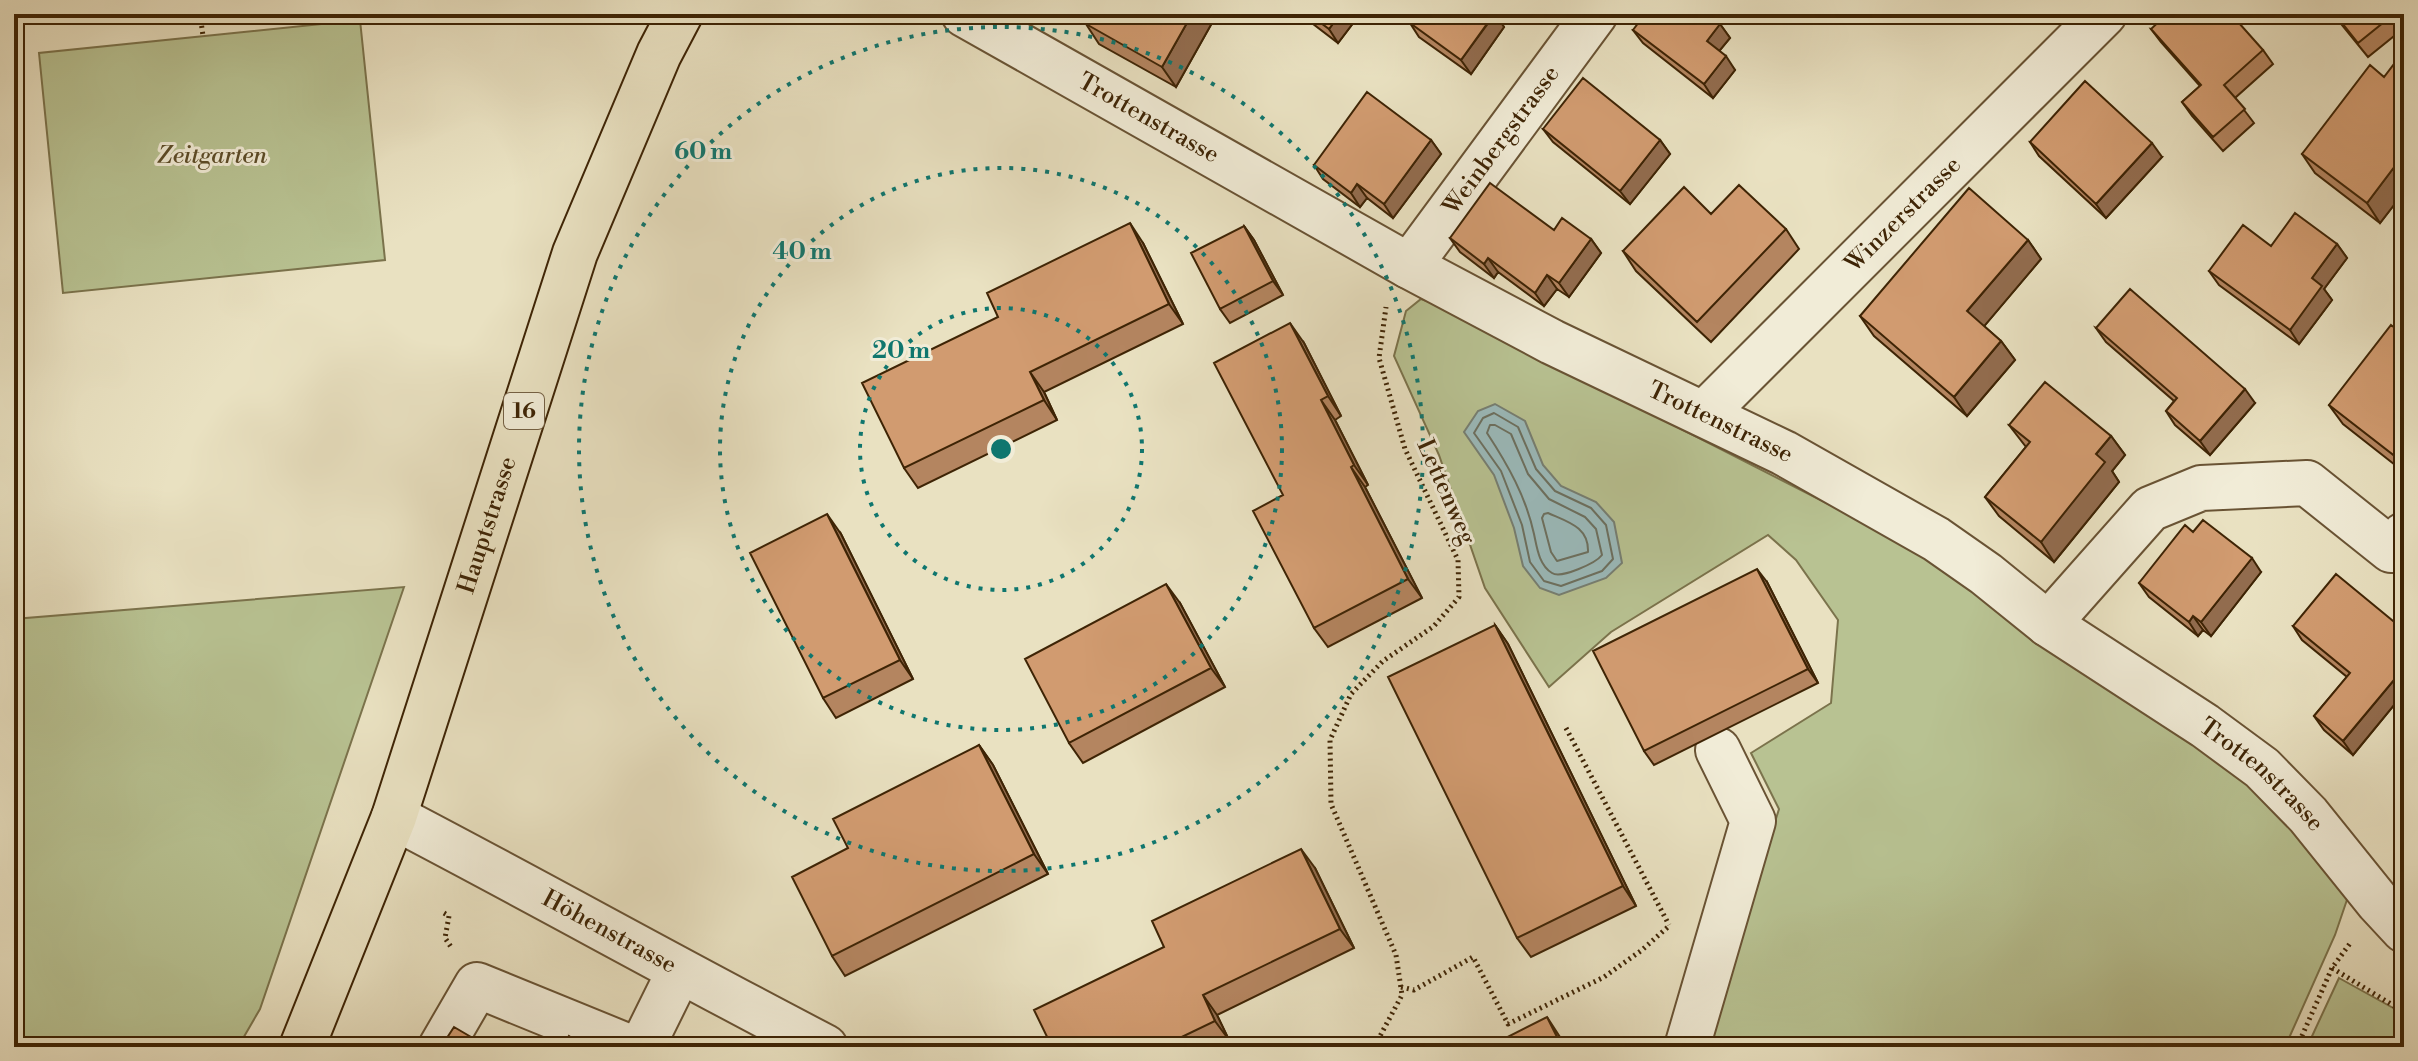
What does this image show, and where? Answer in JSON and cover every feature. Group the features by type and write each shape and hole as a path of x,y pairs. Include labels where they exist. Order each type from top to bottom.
{"main road":[{"name":"Hauptstrasse","path":"394,817 575,253 659,54 680,14"},
{"name":"16","path":"302,1047 394,817"}],"street":[{"name":"Trottenstrasse","path":"964,14 1409,266 1552,342 1784,453 1936,539 2048,624 2205,726 2262,768 2308,815 2391,916"},
{"name":"Weinbergstrasse","path":"1409,266 1595,14"},
{"name":"Winzerstrasse","path":"1704,414 2104,14"},
{"path":"2048,624 2150,509 2201,488 2307,483 2391,550 2404,535"},
{"path":"1687,1047 1753,821 1718,750"},
{"name":"Höhenstrasse","path":"394,817 498,870 679,972 825,1047"},
{"path":"642,1047 679,972"},
{"path":"441,1047 477,985 629,1047"}],"path":[{"path":"200,14 203,36"},
{"name":"Lettenweg","path":"1400,987 1396,955 1331,804 1330,740 1351,694 1383,661 1434,626 1459,597 1458,560 1405,449 1379,358 1387,305 1409,266"},
{"path":"1566,728 1671,934"},
{"path":"2297,1047 2332,968 2391,916"},
{"path":"1367,1047 1379,1038 1402,995 1400,987 1414,990 1473,957 1508,1024 1604,977 1669,926"},
{"path":"2332,968 2404,1012"}],"green space":[{"name":"Zeitgarten","path":"360,20 385,260 63,293 39,53"},
{"path":"1421,299 1889,535 1983,589 2252,782 2351,888 2335,935 2285,1047 1704,1047 1779,809 1751,753 1831,703 1838,620 1796,560 1768,535 1611,632 1549,687 1485,588 1439,455 1394,356 1406,311"},
{"path":"404,587 260,1009 238,1047 14,1047 14,619"},
{"path":"2339,978 2404,1014 2404,1047 2307,1047"}],"water":[{"path":"1495,404 1525,421 1543,465 1561,486 1596,502 1614,522 1622,563 1606,578 1559,595 1540,588 1523,566 1514,528 1494,475 1464,432 1478,411"}],"building":[{"path":"1092,14 1192,14 1162,67 1086,24"},
{"path":"1309,14 1340,14 1329,29"},
{"path":"1416,14 1494,14 1461,60 1410,23"},
{"path":"1645,14 1708,14 1720,24 1707,41 1726,56 1704,84 1633,30"},
{"path":"2167,14 2231,14 2263,50 2224,85 2245,109 2213,137 2182,102 2201,85 2151,29"},
{"path":"2335,14 2394,14 2358,43"},
{"path":"2394,64 2404,72 2404,154 2367,203 2302,154 2370,65 2384,77"},
{"path":"1583,78 1660,140 1620,191 1543,129"},
{"path":"2085,81 2152,143 2096,204 2030,142"},
{"path":"1367,92 1431,140 1384,204 1357,184 1351,193 1314,165"},
{"path":"1490,183 1554,230 1562,218 1591,239 1559,283 1547,275 1535,293 1488,258 1484,264 1450,238"},
{"path":"1739,185 1786,229 1697,322 1623,251 1684,187 1711,214"},
{"path":"1969,188 2028,240 1967,311 2001,341 1954,397 1860,316"},
{"path":"2295,213 2337,244 2312,278 2322,286 2290,330 2209,271 2243,225 2271,246"},
{"path":"1130,223 1169,304 1030,372 1044,400 904,468 862,383 998,317 987,293"},
{"path":"1244,226 1273,281 1220,309 1191,253"},
{"path":"2130,289 2245,389 2200,441 2166,411 2177,398 2096,328"},
{"path":"1290,323 1328,396 1321,400 1354,465 1351,467 1408,579 1314,628 1253,511 1283,495 1214,363"},
{"path":"2391,325 2404,335 2404,446 2396,457 2329,405"},
{"path":"2045,382 2111,436 2096,454 2105,462 2041,542 1985,497 2030,442 2009,425"},
{"path":"827,514 900,660 823,698 750,553"},
{"path":"2203,520 2252,558 2201,622 2193,616 2189,622 2139,583 2185,525 2193,532"},
{"path":"1757,569 1808,669 1644,751 1593,651"},
{"path":"2336,574 2404,630 2404,668 2343,741 2314,716 2350,673 2293,626"},
{"path":"1166,584 1211,668 1069,743 1025,659"},
{"path":"1495,625 1623,886 1517,938 1388,677"},
{"path":"979,745 1034,854 832,956 792,877 848,848 833,819"},
{"path":"1301,849 1340,929 1203,995 1215,1021 1161,1047 1052,1047 1034,1010 1164,947 1152,921"},
{"path":"1547,1017 1562,1047 1488,1047"},
{"path":"454,1027 488,1047 441,1047"},
{"path":"569,1036 586,1047 562,1047"}]}
